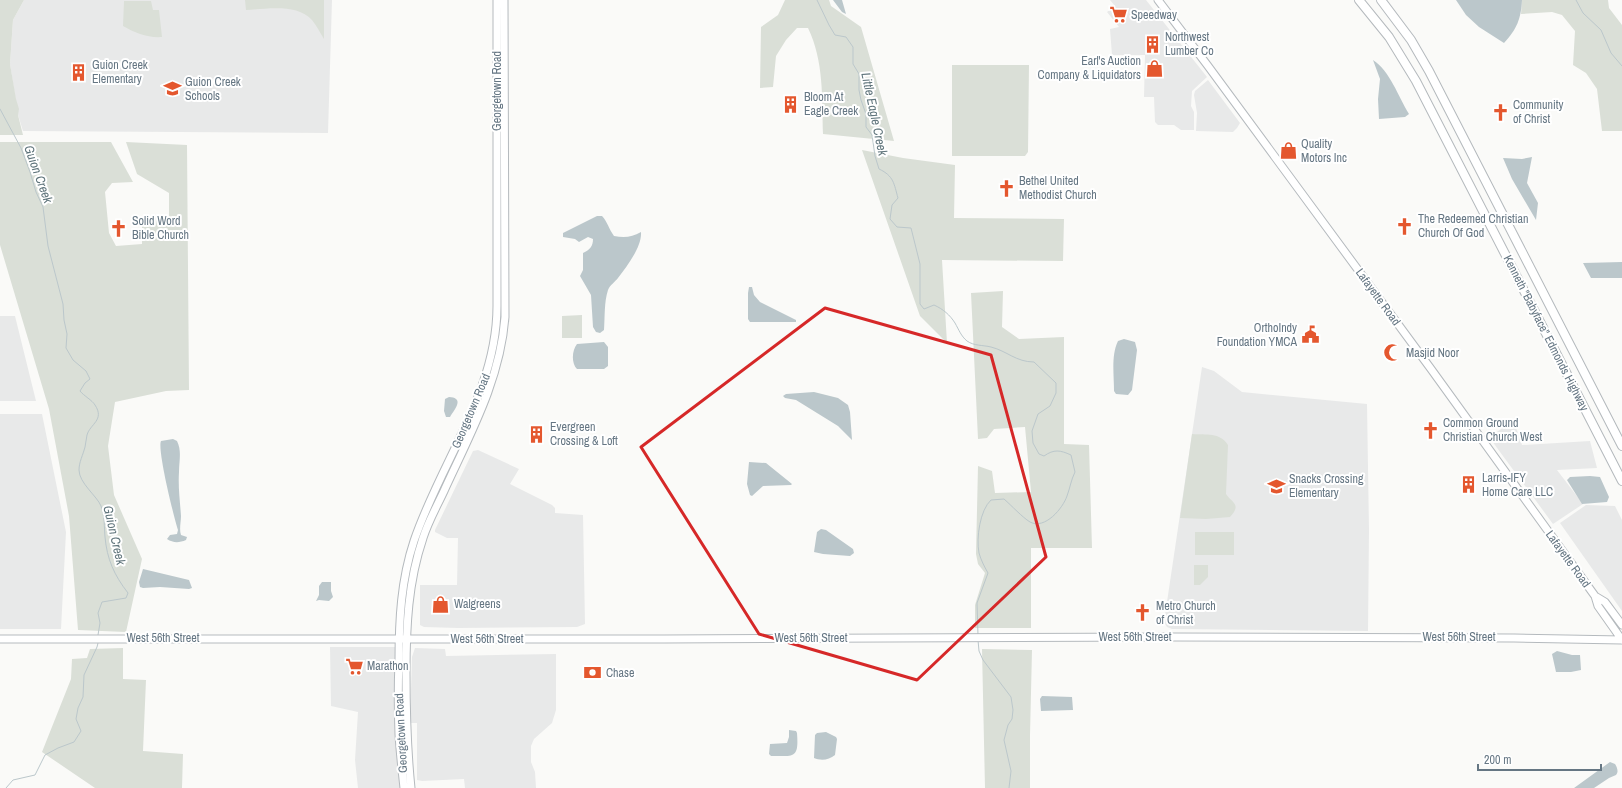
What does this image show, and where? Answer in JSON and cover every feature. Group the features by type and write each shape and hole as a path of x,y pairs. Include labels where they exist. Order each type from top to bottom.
{"highway":[{"name":"Kenneth \"Babyface\" Edmonds Highway","path":"1359,0 1389,37 1416,80 1622,481"},
{"name":"Kenneth \"Babyface\" Edmonds Highway","path":"1382,0 1408,36 1429,71 1622,446"}],"main road":[{"name":"Georgetown Road","path":"404,788 399,728 403,638 416,558 423,538 485,400 495,338 497,316 497,0"},
{"name":"Georgetown Road","path":"490,376 502,343 505,318 504,0"},
{"name":"Lafayette Road","path":"1158,0 1208,66 1595,596 1598,606 1622,640"},
{"name":"Lafayette Road","path":"1595,596 1605,602 1622,625"},
{"name":"West 56th Street","path":"0,639 1462,637 1622,640"},
{"name":"Georgetown Road","path":"403,638 406,717 411,788"}],"highlighted area":[{"path":"825,308 991,355 1046,557 917,680 759,634 641,447"}],"shaded area":[{"path":"0,0 24,0 13,20 10,64 19,109 18,115 23,135 0,135"},
{"name":"Guion Creek Schools","path":"24,0 332,0 328,133 23,131 18,115 10,64 13,20"},
{"path":"245,0 324,0 324,39 314,22 306,15 298,11 281,8 246,10"},
{"path":"785,0 829,0 831,6 861,27 894,141 823,134 820,67 817,53 808,28 797,28 786,40 776,56 773,87 760,88 761,27 778,15"},
{"path":"833,0 842,0 846,14 842,12"},
{"path":"1110,0 1146,0 1207,77 1192,91 1191,106 1194,112 1194,130 1181,130 1174,125 1158,125 1155,122 1154,97 1144,97 1145,55 1112,55 1110,29 1119,27 1107,12 1115,6"},
{"path":"1456,0 1522,0 1521,13 1518,23 1504,43 1479,27 1466,15"},
{"path":"1522,0 1608,0 1609,8 1622,25 1622,131 1602,131 1597,89 1586,73 1573,65 1575,31 1562,15 1552,12 1521,14"},
{"path":"124,1 151,1 153,10 159,10 162,37 152,37 132,31 123,26"},
{"path":"1373,60 1389,77 1393,84 1409,114 1405,117 1379,119 1378,99 1380,79"},
{"path":"952,65 1029,65 1028,152 1025,156 952,156"},
{"path":"1208,80 1240,123 1233,132 1196,131 1197,113 1194,95 1195,91"},
{"path":"0,142 111,142 133,182 112,183 105,192 109,233 116,246 142,244 142,217 169,217 169,193 137,174 126,142 187,145 189,390 166,391 115,402 108,446 114,495 142,559 126,632 78,630 69,516 49,409 0,245"},
{"path":"862,150 903,158 955,165 954,218 1064,219 1063,261 942,260 947,343 920,316"},
{"path":"1532,157 1527,183 1538,203 1536,220 1512,179 1503,158 1522,159"},
{"path":"597,216 602,216 604,218 614,236 628,237 641,232 641,238 637,250 622,273 608,290 605,305 604,330 600,333 596,332 593,327 591,295 580,276 583,270 583,253 591,248 593,239 588,237 579,242 575,239 563,237 563,233"},
{"path":"1622,262 1622,278 1591,278 1583,263"},
{"path":"749,287 752,287 754,295 760,302 796,320 796,322 750,322 748,319"},
{"path":"1003,291 1002,327 1019,339 1064,337 1064,444 1089,445 1092,548 1031,548 1031,628 975,628 975,605 985,573 978,564 976,554 978,466 992,471 995,493 1031,492 1025,427 994,429 987,438 978,439 971,293"},
{"path":"582,315 582,338 562,338 562,316"},
{"path":"0,316 15,316 36,401 0,401"},
{"path":"1124,339 1135,342 1137,350 1132,390 1128,395 1116,394 1114,391 1114,352 1118,341"},
{"path":"604,342 608,347 608,366 604,369 577,369 573,356 577,344"},
{"name":"Snacks Crossing Elementary","path":"1202,367 1214,371 1242,392 1367,404 1369,530 1368,631 1172,629 1167,627 1164,622"},
{"path":"814,392 838,398 848,405 852,440 838,426 796,400 785,398 783,396 786,394"},
{"path":"449,397 454,398 458,402 450,417 446,417 444,411 445,399"},
{"path":"0,414 42,414 66,532 61,629 0,629"},
{"path":"1514,422 1522,445 1590,441 1597,468 1557,470 1583,504 1553,524 1489,437"},
{"path":"1192,434 1217,436 1228,445 1226,494 1236,506 1234,513 1230,517 1206,519 1180,518"},
{"path":"173,439 177,441 180,452 180,533 181,535 187,537 186,540 178,542 167,539 170,535 177,534 178,530 166,484 160,447 161,441"},
{"path":"478,450 519,469 510,484 552,505 555,508 555,513 583,515 585,624 577,627 458,628 424,627 420,625 420,585 457,585 458,538 447,538 435,532 435,530 473,451"},
{"path":"749,462 766,463 792,484 763,486 752,496 750,495 747,484"},
{"path":"1570,477 1600,477 1609,497 1607,502 1582,504 1567,480"},
{"path":"1586,505 1615,506 1622,520 1622,611 1560,523"},
{"path":"821,529 826,530 853,549 854,553 850,556 814,552 817,532"},
{"path":"1195,532 1234,532 1234,555 1195,555"},
{"path":"1194,565 1208,565 1208,577 1200,585 1194,585"},
{"path":"143,569 189,580 192,588 140,587 139,582"},
{"path":"322,582 331,582 333,597 329,601 316,601 319,595 319,586"},
{"path":"330,647 396,647 401,788 358,788 355,760 358,712 331,706"},
{"path":"123,648 123,679 146,680 143,751 183,754 182,788 95,788 42,752 71,679 72,659 87,658 90,649"},
{"path":"415,648 445,649 446,656 556,654 556,710 552,723 534,739 531,746 531,762 535,772 536,788 465,788 464,779 417,780 417,723 410,723 412,657"},
{"path":"982,649 1032,650 1030,788 985,788"},
{"path":"1557,651 1572,655 1580,655 1581,670 1556,672 1552,654"},
{"path":"1042,696 1072,697 1073,710 1041,711 1040,699"},
{"path":"789,730 796,731 797,733 796,752 790,756 771,756 769,754 770,744 787,743"},
{"path":"826,732 837,739 835,755 825,760 819,760 814,758 815,735 817,733"},
{"path":"1610,762 1615,764 1618,771 1616,775 1594,788 1574,788"}],"waterway":[{"name":"Little Eagle Creek","path":"817,0 835,35 846,37 853,47 853,64 859,74 859,90 866,114 866,127 872,135 875,156 879,169 888,175 893,181 898,198 892,205 890,219 897,227 911,228 920,264 920,304 924,309 934,305 943,310 953,320 963,337 970,343 991,347 1022,360 1034,362 1056,383 1056,393 1050,406 1038,414 1032,431 1033,443 1039,454 1044,456 1051,452 1057,451 1071,455 1075,472 1062,506 1053,516 1042,523 1036,524 1030,522 1004,499 991,500 984,510 980,525 978,547 979,553 988,573 977,603 978,635"},
{"path":"1576,0 1583,13 1601,30 1611,53 1622,66"},
{"name":"Guion Creek","path":"0,109 21,148 36,192 43,207 48,246 63,304 67,334 66,348 73,360 86,371 90,379 85,383 80,391 94,403 98,410 98,418 87,435 79,470 82,480 101,506 104,518 105,537 109,560 119,580 128,593 126,598 102,602 98,613 100,623 98,635"},
{"name":"Little Eagle Creek","path":"978,640 979,651 983,660 1011,697 1013,710 1012,719 1008,725 1004,740 1011,771 1009,788"},
{"name":"Guion Creek","path":"6,788 13,780 35,775 45,755 74,742 81,731 76,719 78,708 83,697 84,675 98,643"}],"place":[{"name":"Speedway","path":"1118,15"},
{"name":"Northwest Lumber Co","path":"1152,44"},
{"name":"Earl's Auction Company & Liquidators","path":"1154,68"},
{"name":"Guion Creek Elementary","path":"79,72"},
{"name":"Guion Creek Schools","path":"172,89"},
{"name":"Bloom At Eagle Creek","path":"791,104"},
{"name":"Community of Christ","path":"1500,112"},
{"name":"Quality Motors Inc","path":"1288,151"},
{"name":"Bethel United Methodist Church","path":"1006,188"},
{"name":"The Redeemed Christian Church Of God","path":"1405,226"},
{"name":"Solid Word Bible Church","path":"119,228"},
{"name":"OrthoIndy Foundation YMCA","path":"1310,335"},
{"name":"Masjid Noor","path":"1393,353"},
{"name":"Common Ground Christian Church West","path":"1430,430"},
{"name":"Evergreen Crossing & Loft","path":"537,434"},
{"name":"Larris-IFY Home Care LLC","path":"1469,485"},
{"name":"Snacks Crossing Elementary","path":"1276,486"},
{"name":"Walgreens","path":"441,604"},
{"name":"Metro Church of Christ","path":"1143,613"},
{"name":"Marathon","path":"354,666"},
{"name":"Chase","path":"593,673"}]}
